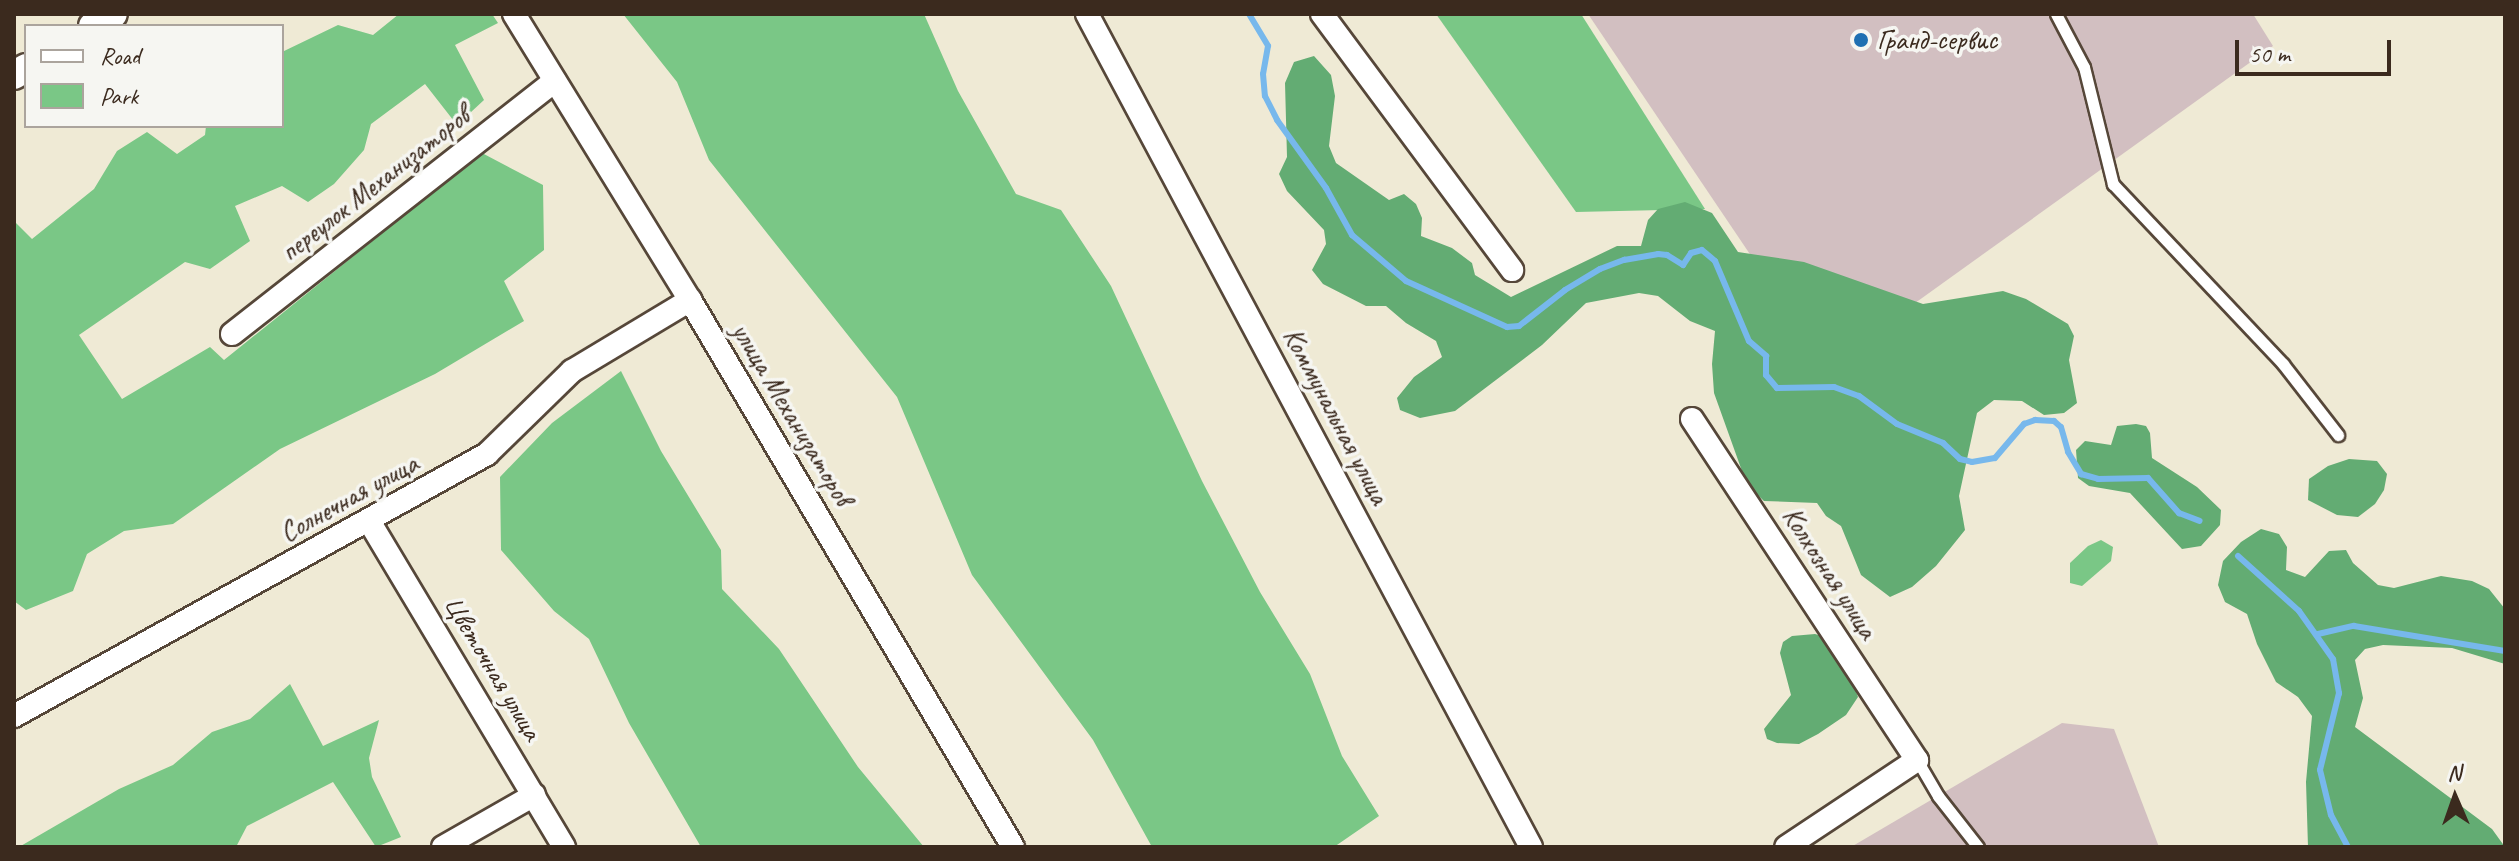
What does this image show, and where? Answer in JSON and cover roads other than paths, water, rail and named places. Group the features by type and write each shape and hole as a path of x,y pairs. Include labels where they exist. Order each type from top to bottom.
{"street":[{"name":"улица Механизаторов","path":"514,14 690,300 1013,847"},
{"name":"Коммунальная улица","path":"1087,14 1531,847"},
{"path":"1322,14 1512,270"},
{"name":"переулок Механизаторов","path":"232,334 555,81"},
{"name":"Солнечная улица","path":"14,716 487,454 572,371 690,300"},
{"name":"Колхозная улица","path":"1692,419 1917,760"},
{"name":"Цветочная улица","path":"369,521 564,847"},
{"path":"1786,847 1917,760"},
{"path":"443,847 534,795"}],"lane":[{"path":"2056,14 2084,67 2113,184 2283,364 2338,435"},
{"path":"1917,760 1938,796 1978,847"}],"waterway":[{"path":"1249,14 1268,46 1263,74 1265,96 1277,120 1326,188 1352,235 1406,281 1507,327 1519,326 1565,290 1600,269 1624,260 1658,254 1667,255 1683,265 1691,253 1702,250 1715,261 1749,341 1766,356 1766,375 1777,388 1834,387 1859,396 1897,424 1943,443 1960,459 1972,462 1995,458 2024,424 2035,420 2054,421 2061,427 2068,452 2081,474 2098,479 2148,478 2179,513 2200,521"},
{"path":"2238,556 2299,611 2333,659 2339,693 2320,770 2331,815 2348,847"},
{"path":"2318,634 2354,626 2505,651"}],"place":[{"name":"Гранд-сервис","path":"1861,40"}]}
